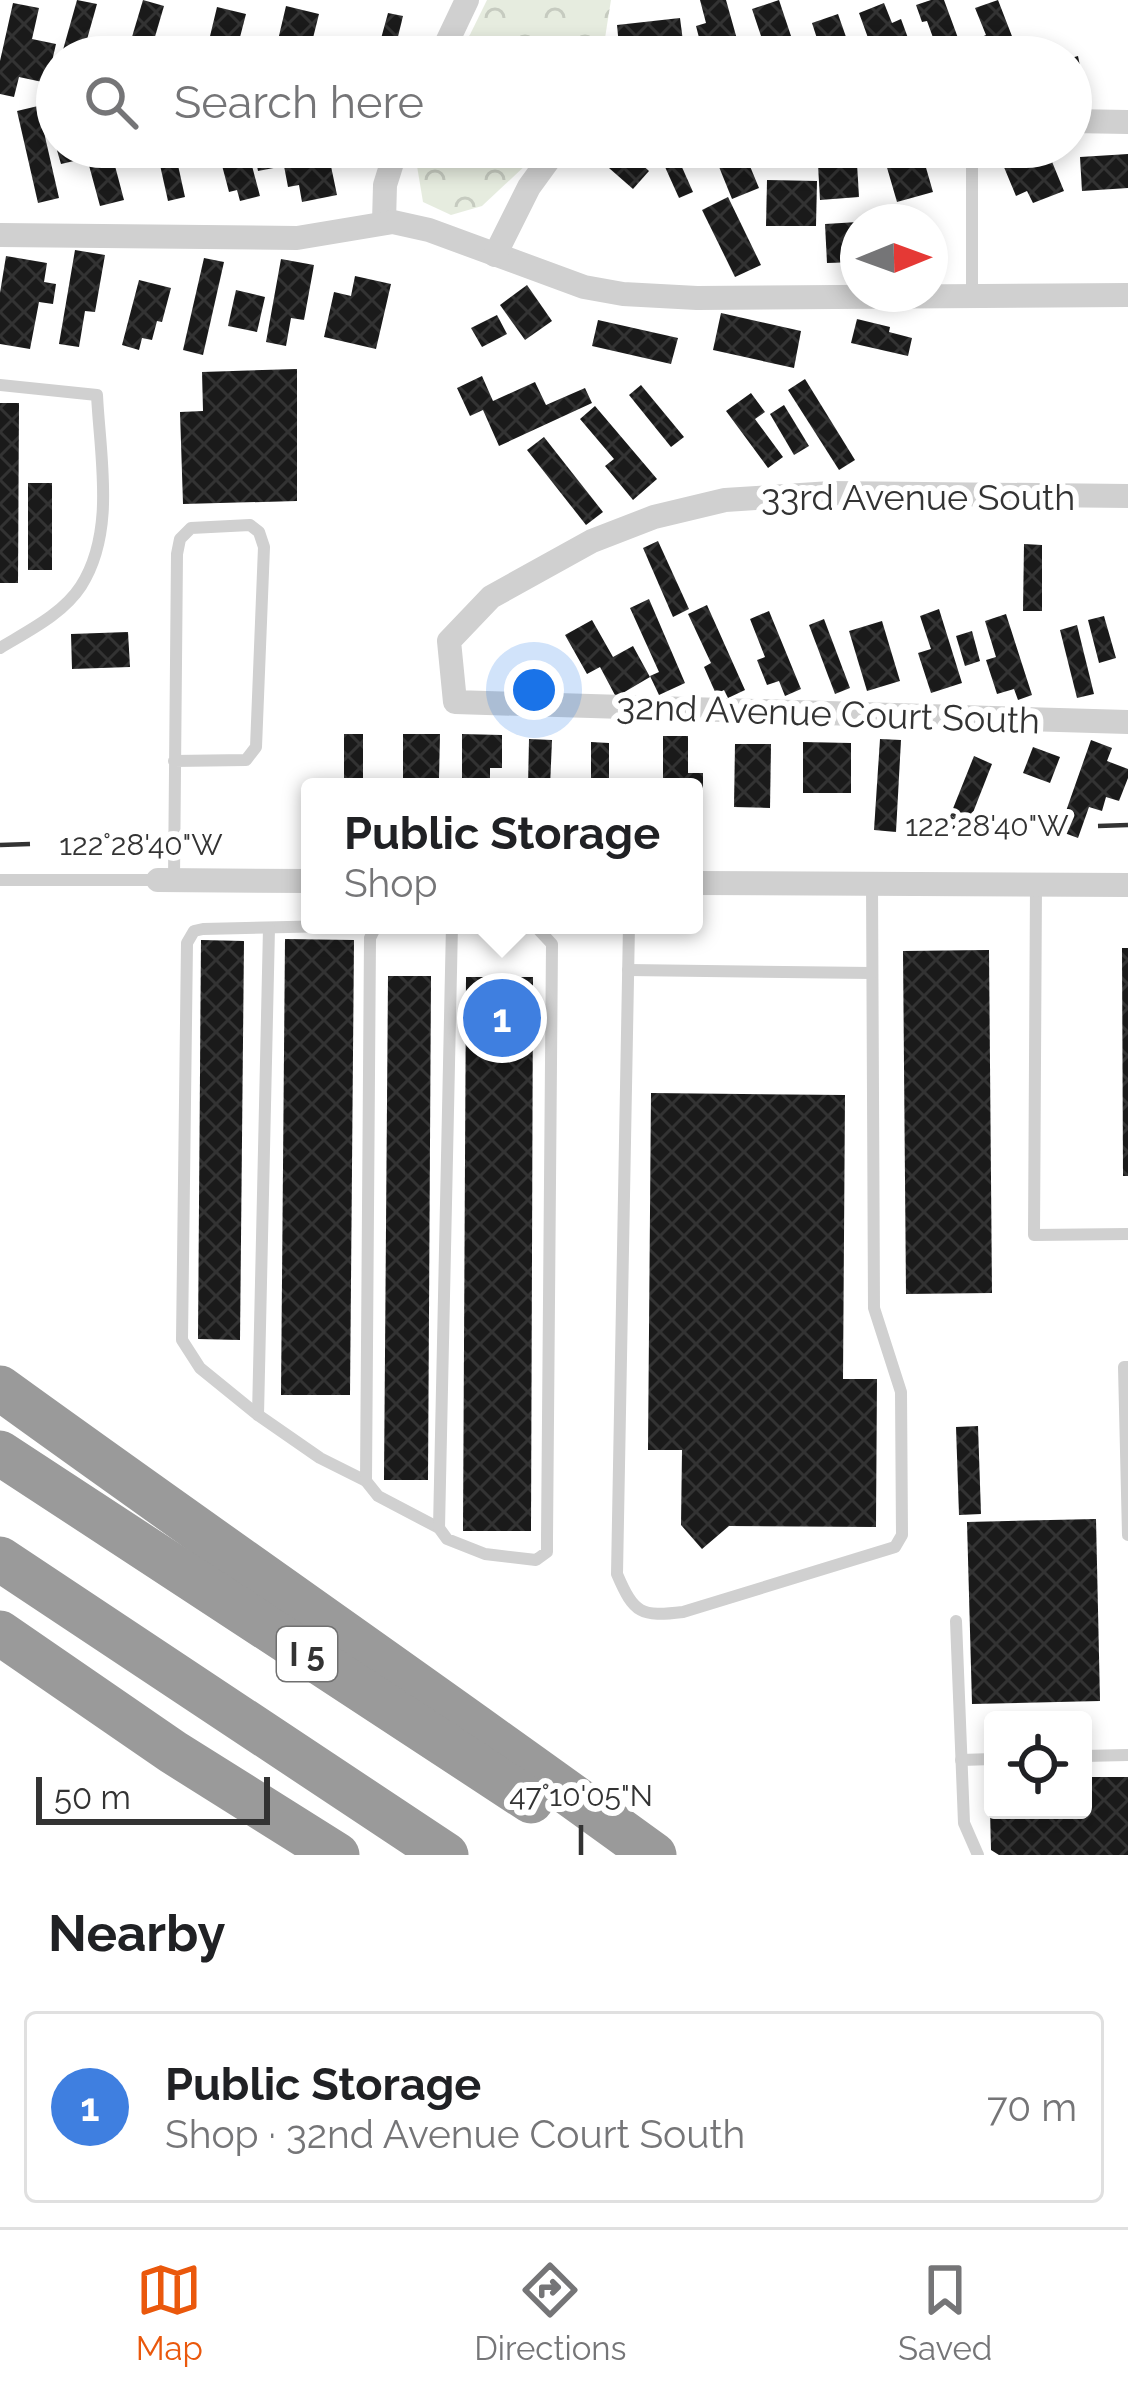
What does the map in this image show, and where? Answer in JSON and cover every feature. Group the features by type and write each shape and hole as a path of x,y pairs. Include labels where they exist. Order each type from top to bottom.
{"highway":[{"path":"0,1388 654,1855"},
{"name":"I 5","path":"0,1453 614,1855"},
{"name":"I 5","path":"0,1559 446,1855"},
{"path":"0,1633 173,1752 337,1855"}],"street":[{"path":"450,36 467,0"},
{"path":"1092,122 1128,122"},
{"path":"384,222 390,168"},
{"path":"495,255 543,168"},
{"path":"0,235 297,238 384,222 429,230 584,287 623,294 1128,295"},
{"name":"33rd Avenue South","path":"455,703 449,641 491,597 592,541 654,517 725,500 801,494 1128,496"},
{"name":"32nd Avenue Court South","path":"455,703 1128,722"},
{"path":"166,880 301,881"},
{"path":"703,883 1128,885"}],"lane":[{"path":"972,168 972,297"},
{"path":"0,385 98,395 103,531 80,587 49,619 0,648"},
{"path":"0,880 166,880 180,539 191,528 250,525 260,532 264,547 256,747 246,760 174,761"},
{"path":"629,934 617,1574 629,1603 650,1616 683,1612 895,1547 902,1535 901,1392 874,1308 872,884"},
{"path":"1036,884 1034,1235 1128,1234"},
{"path":"301,927 202,929 194,931 187,943 182,1340 200,1368 258,1415 320,1458 366,1480 378,1496 440,1528 447,1539 485,1554 536,1560 547,1552 551,944 542,934"},
{"path":"258,1415 269,928"},
{"path":"366,1480 372,934"},
{"path":"440,1528 452,934"},
{"path":"628,970 872,973"},
{"path":"1128,1367 1124,1367 1128,1535"},
{"path":"956,1621 964,1823 977,1855"},
{"path":"1092,1756 1128,1755"},
{"path":"961,1760 984,1759"}],"green space":[{"path":"487,0 611,0 605,36 469,36"},
{"path":"417,168 523,168 482,206 451,215 423,202"}],"building":[{"path":"77,0 97,4 88,36 67,36"},
{"path":"143,0 164,6 155,36 132,36"},
{"path":"700,0 726,0 736,36 699,36 696,26 706,23"},
{"path":"779,0 791,36 761,36 752,9"},
{"path":"944,0 957,36 932,36 916,5"},
{"path":"998,0 1012,36 984,36 975,8"},
{"path":"13,3 39,8 32,39 36,40 36,81 19,77 14,97 0,94 0,61"},
{"path":"884,3 892,23 901,19 907,36 867,36 859,13"},
{"path":"286,6 319,14 314,36 279,36"},
{"path":"217,7 246,14 240,36 210,36"},
{"path":"388,13 403,16 398,36 382,36"},
{"path":"838,14 846,36 816,36 812,23"},
{"path":"680,18 682,36 618,36 617,25"},
{"path":"36,106 36,168 52,168 59,198 38,203 17,111"},
{"path":"1128,154 1128,188 1082,191 1081,168 1092,168 1092,156"},
{"path":"90,168 116,168 124,200 100,206"},
{"path":"161,168 179,168 185,197 168,201"},
{"path":"223,168 253,168 260,196 240,201 237,190 229,192"},
{"path":"284,168 331,168 337,195 302,202 299,185 288,187"},
{"path":"609,168 646,168 649,171 633,189"},
{"path":"665,168 682,168 693,192 679,198"},
{"path":"719,168 751,168 759,188 732,199"},
{"path":"818,168 857,168 859,197 820,200"},
{"path":"887,168 926,168 933,192 897,202"},
{"path":"1004,168 1055,168 1064,191 1033,203 1027,191 1016,196"},
{"path":"767,180 817,181 816,226 766,226"},
{"path":"728,197 761,265 735,277 702,210"},
{"path":"840,223 840,263 827,263 825,224"},
{"path":"75,250 105,255 95,312 85,311 79,347 59,344"},
{"path":"6,256 47,263 44,282 56,284 53,304 39,302 30,349 0,344"},
{"path":"204,258 224,262 203,355 183,350"},
{"path":"281,259 314,265 304,320 291,318 286,346 266,342"},
{"path":"355,276 391,284 376,349 324,337 334,292 351,296"},
{"path":"139,280 171,288 162,322 157,321 152,340 142,338 139,350 122,345"},
{"path":"527,285 552,321 525,340 500,305"},
{"path":"236,290 265,297 257,332 228,326"},
{"path":"721,313 801,331 794,368 713,350"},
{"path":"497,315 507,334 482,347 471,328"},
{"path":"857,319 912,338 908,356 851,343"},
{"path":"598,320 678,338 671,364 592,346"},
{"path":"297,369 297,501 183,504 180,412 203,411 202,372"},
{"path":"482,376 493,401 535,382 546,405 585,388 592,403 499,446 483,410 470,416 457,388"},
{"path":"805,379 855,460 839,470 788,390"},
{"path":"641,385 684,437 671,447 629,395"},
{"path":"751,393 765,412 755,419 783,457 768,468 726,411"},
{"path":"0,403 19,403 18,583 0,583"},
{"path":"784,405 809,446 794,455 770,414"},
{"path":"595,406 657,479 633,500 605,466 614,459 580,419"},
{"path":"544,437 603,512 586,525 527,450"},
{"path":"28,483 52,483 52,570 28,570"},
{"path":"658,541 689,609 673,617 643,548"},
{"path":"1024,544 1042,545 1042,611 1023,611"},
{"path":"649,599 685,683 659,695 650,676 659,672 630,608"},
{"path":"707,605 745,690 728,698 724,690 716,694 704,667 711,663 688,614"},
{"path":"939,609 962,683 931,693 918,653 931,649 920,616"},
{"path":"769,611 801,689 785,696 779,681 767,685 757,660 765,657 750,619"},
{"path":"1006,614 1032,695 1018,700 1014,689 997,694 986,660 996,657 985,621"},
{"path":"1104,616 1116,658 1099,663 1088,620"},
{"path":"824,619 850,688 835,694 809,625"},
{"path":"592,620 613,657 633,646 650,677 616,697 600,667 587,674 565,635"},
{"path":"882,621 900,681 867,691 849,631"},
{"path":"1077,625 1094,694 1077,698 1060,630"},
{"path":"972,631 980,661 965,666 956,636"},
{"path":"128,632 130,667 72,669 71,634"},
{"path":"344,734 363,734 363,778 344,778"},
{"path":"403,734 440,734 439,778 403,778"},
{"path":"462,734 502,735 502,768 490,768 490,778 462,778"},
{"path":"663,736 688,736 688,773 703,773 703,778 663,778"},
{"path":"529,739 552,740 550,778 528,778"},
{"path":"880,739 901,740 896,832 874,830"},
{"path":"1091,740 1112,748 1107,761 1128,769 1128,778 1119,801 1106,797 1102,811 1089,807 1078,838 1059,831"},
{"path":"591,742 609,743 609,778 591,778"},
{"path":"803,742 851,743 851,793 803,793"},
{"path":"735,744 771,744 770,808 734,807"},
{"path":"1033,747 1060,757 1050,783 1023,773"},
{"path":"974,756 992,764 965,833 946,826"},
{"path":"285,939 354,940 350,1395 281,1395"},
{"path":"201,940 244,941 240,1340 198,1339"},
{"path":"1122,948 1128,948 1128,1176 1123,1176"},
{"path":"989,950 992,1293 906,1294 903,951"},
{"path":"388,976 431,976 428,1480 384,1480"},
{"path":"466,977 533,977 531,1531 463,1531"},
{"path":"651,1093 845,1095 843,1379 877,1379 876,1527 729,1526 702,1549 681,1525 682,1450 648,1450"},
{"path":"978,1426 981,1514 959,1515 956,1427"},
{"path":"1096,1519 1100,1701 972,1704 967,1522"},
{"path":"1092,1777 1128,1777 1128,1855 999,1855 991,1850 990,1819 1092,1819"}],"place":[{"name":"Public Storage","path":"502,1018"}]}
